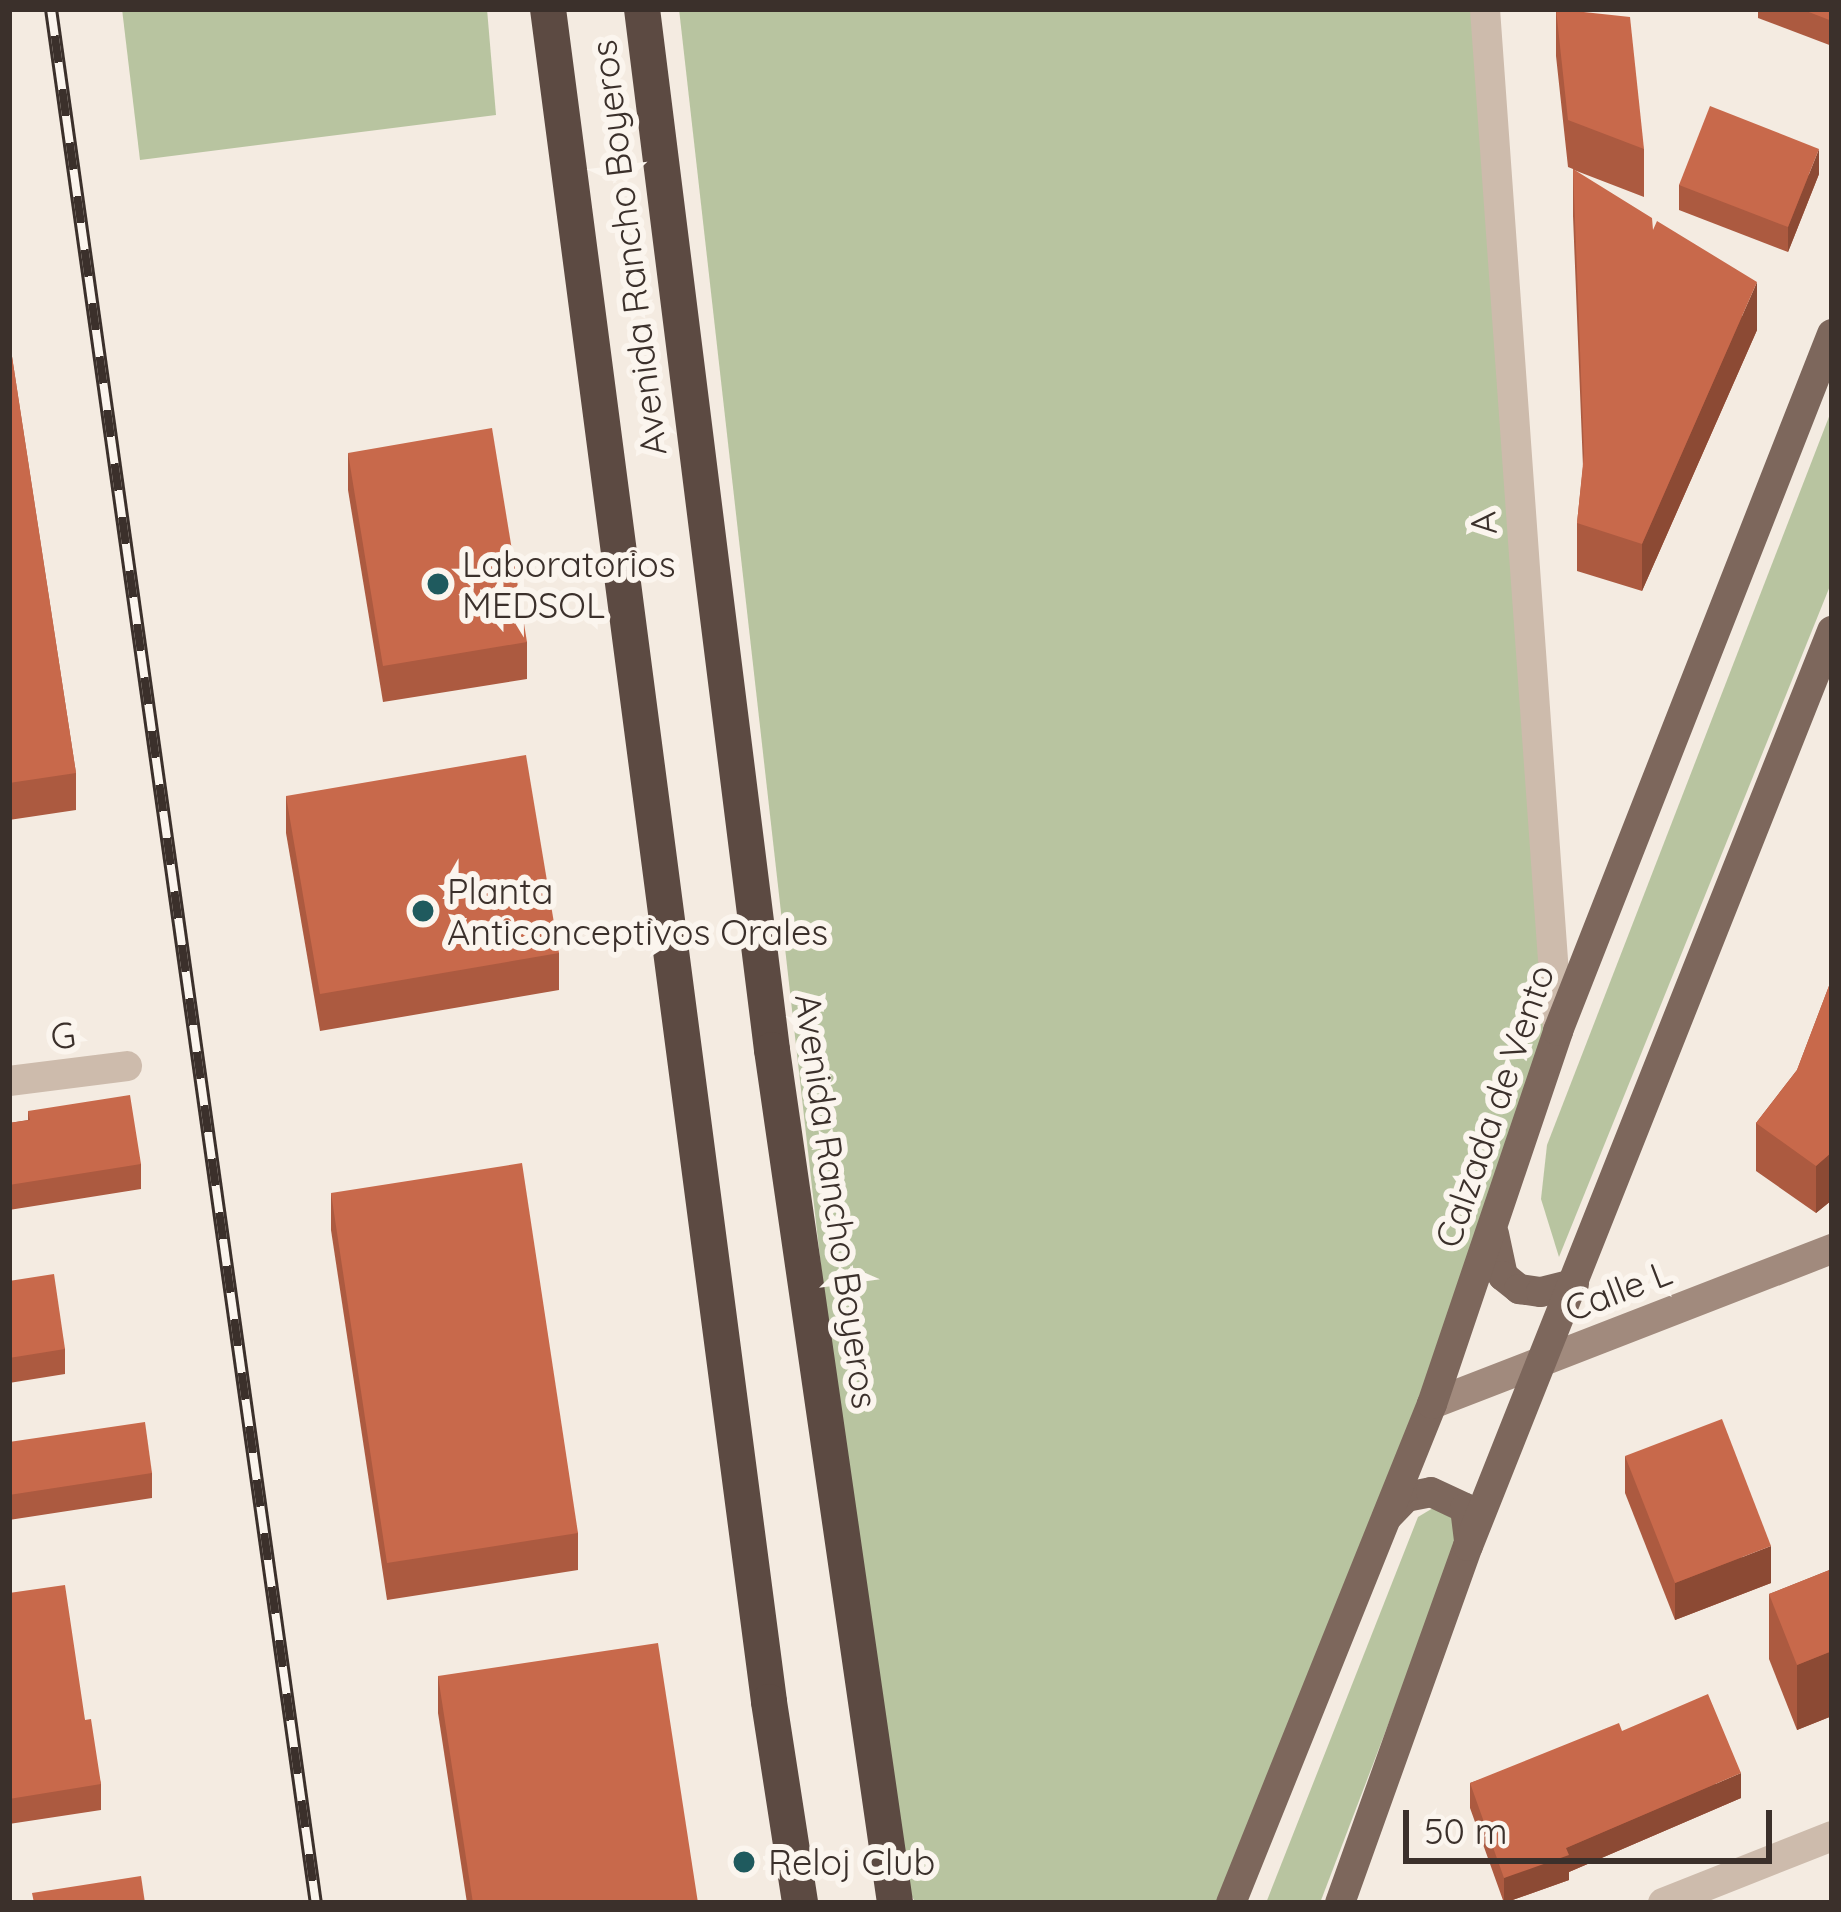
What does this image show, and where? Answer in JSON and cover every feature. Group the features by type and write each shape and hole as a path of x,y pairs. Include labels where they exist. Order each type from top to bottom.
{"highway":[{"name":"Avenida Rancho Boyeros","path":"548,9 766,1678 800,1903"},
{"name":"Avenida Rancho Boyeros","path":"642,9 772,1050 895,1903"},
{"path":"888,1860 916,1903"}],"main road":[{"name":"Calzada de Vento","path":"1231,1903 1432,1404 1558,1031 1832,334"},
{"path":"1340,1903 1468,1546 1832,631"},
{"path":"1493,1228 1503,1276 1519,1289 1541,1292 1574,1284"},
{"path":"1385,1519 1414,1494 1448,1496 1469,1514 1468,1546"}],"street":[{"name":"A","path":"1485,9 1558,1031"},
{"name":"G","path":"9,1081 127,1066"},
{"name":"Calle L","path":"1432,1404 1832,1249"},
{"path":"1663,1903 1832,1836"}],"green space":[{"path":"122,9 487,9 496,115 140,160"},
{"path":"679,9 1485,9 1558,1031 1231,1903 916,1903 888,1860"},
{"path":"1832,409 1832,581 1559,1257 1541,1199 1547,1145"},
{"path":"1433,1508 1448,1508 1462,1531 1320,1903 1266,1903 1418,1517"}],"building":[{"path":"1556,9 1630,17 1644,149 1568,120"},
{"path":"1801,9 1832,9 1832,21"},
{"path":"1710,106 1819,149 1788,227 1679,185"},
{"path":"1573,169 1652,218 1653,230 1657,221 1757,282 1642,544 1577,523 1584,454"},
{"path":"9,337 76,773 9,783"},
{"name":"Laboratorios MEDSOL","path":"492,428 527,642 383,666 348,453"},
{"name":"Planta Anticonceptivos Orales","path":"526,755 559,953 320,994 286,796"},
{"path":"1832,978 1832,1152 1816,1166 1756,1123 1797,1070"},
{"path":"130,1095 141,1164 9,1185 9,1123 30,1120 28,1111"},
{"path":"522,1163 578,1533 387,1563 331,1193"},
{"path":"54,1274 65,1349 9,1358 9,1281"},
{"path":"1722,1419 1771,1546 1675,1583 1625,1456"},
{"path":"145,1422 152,1473 9,1495 9,1442"},
{"path":"1832,1569 1832,1651 1797,1665 1769,1594"},
{"path":"65,1585 85,1720 91,1719 101,1784 9,1799 9,1593"},
{"path":"658,1643 698,1903 473,1903 438,1676"},
{"path":"1708,1694 1741,1773 1566,1848 1569,1855 1504,1878 1470,1783 1619,1723 1622,1731"},
{"path":"141,1876 145,1903 34,1903 32,1893"}],"railway":[{"path":"51,9 316,1903"}],"place":[{"name":"Laboratorios MEDSOL","path":"438,584"},
{"name":"Planta Anticonceptivos Orales","path":"423,911"},
{"name":"Reloj Club","path":"744,1862"}]}
